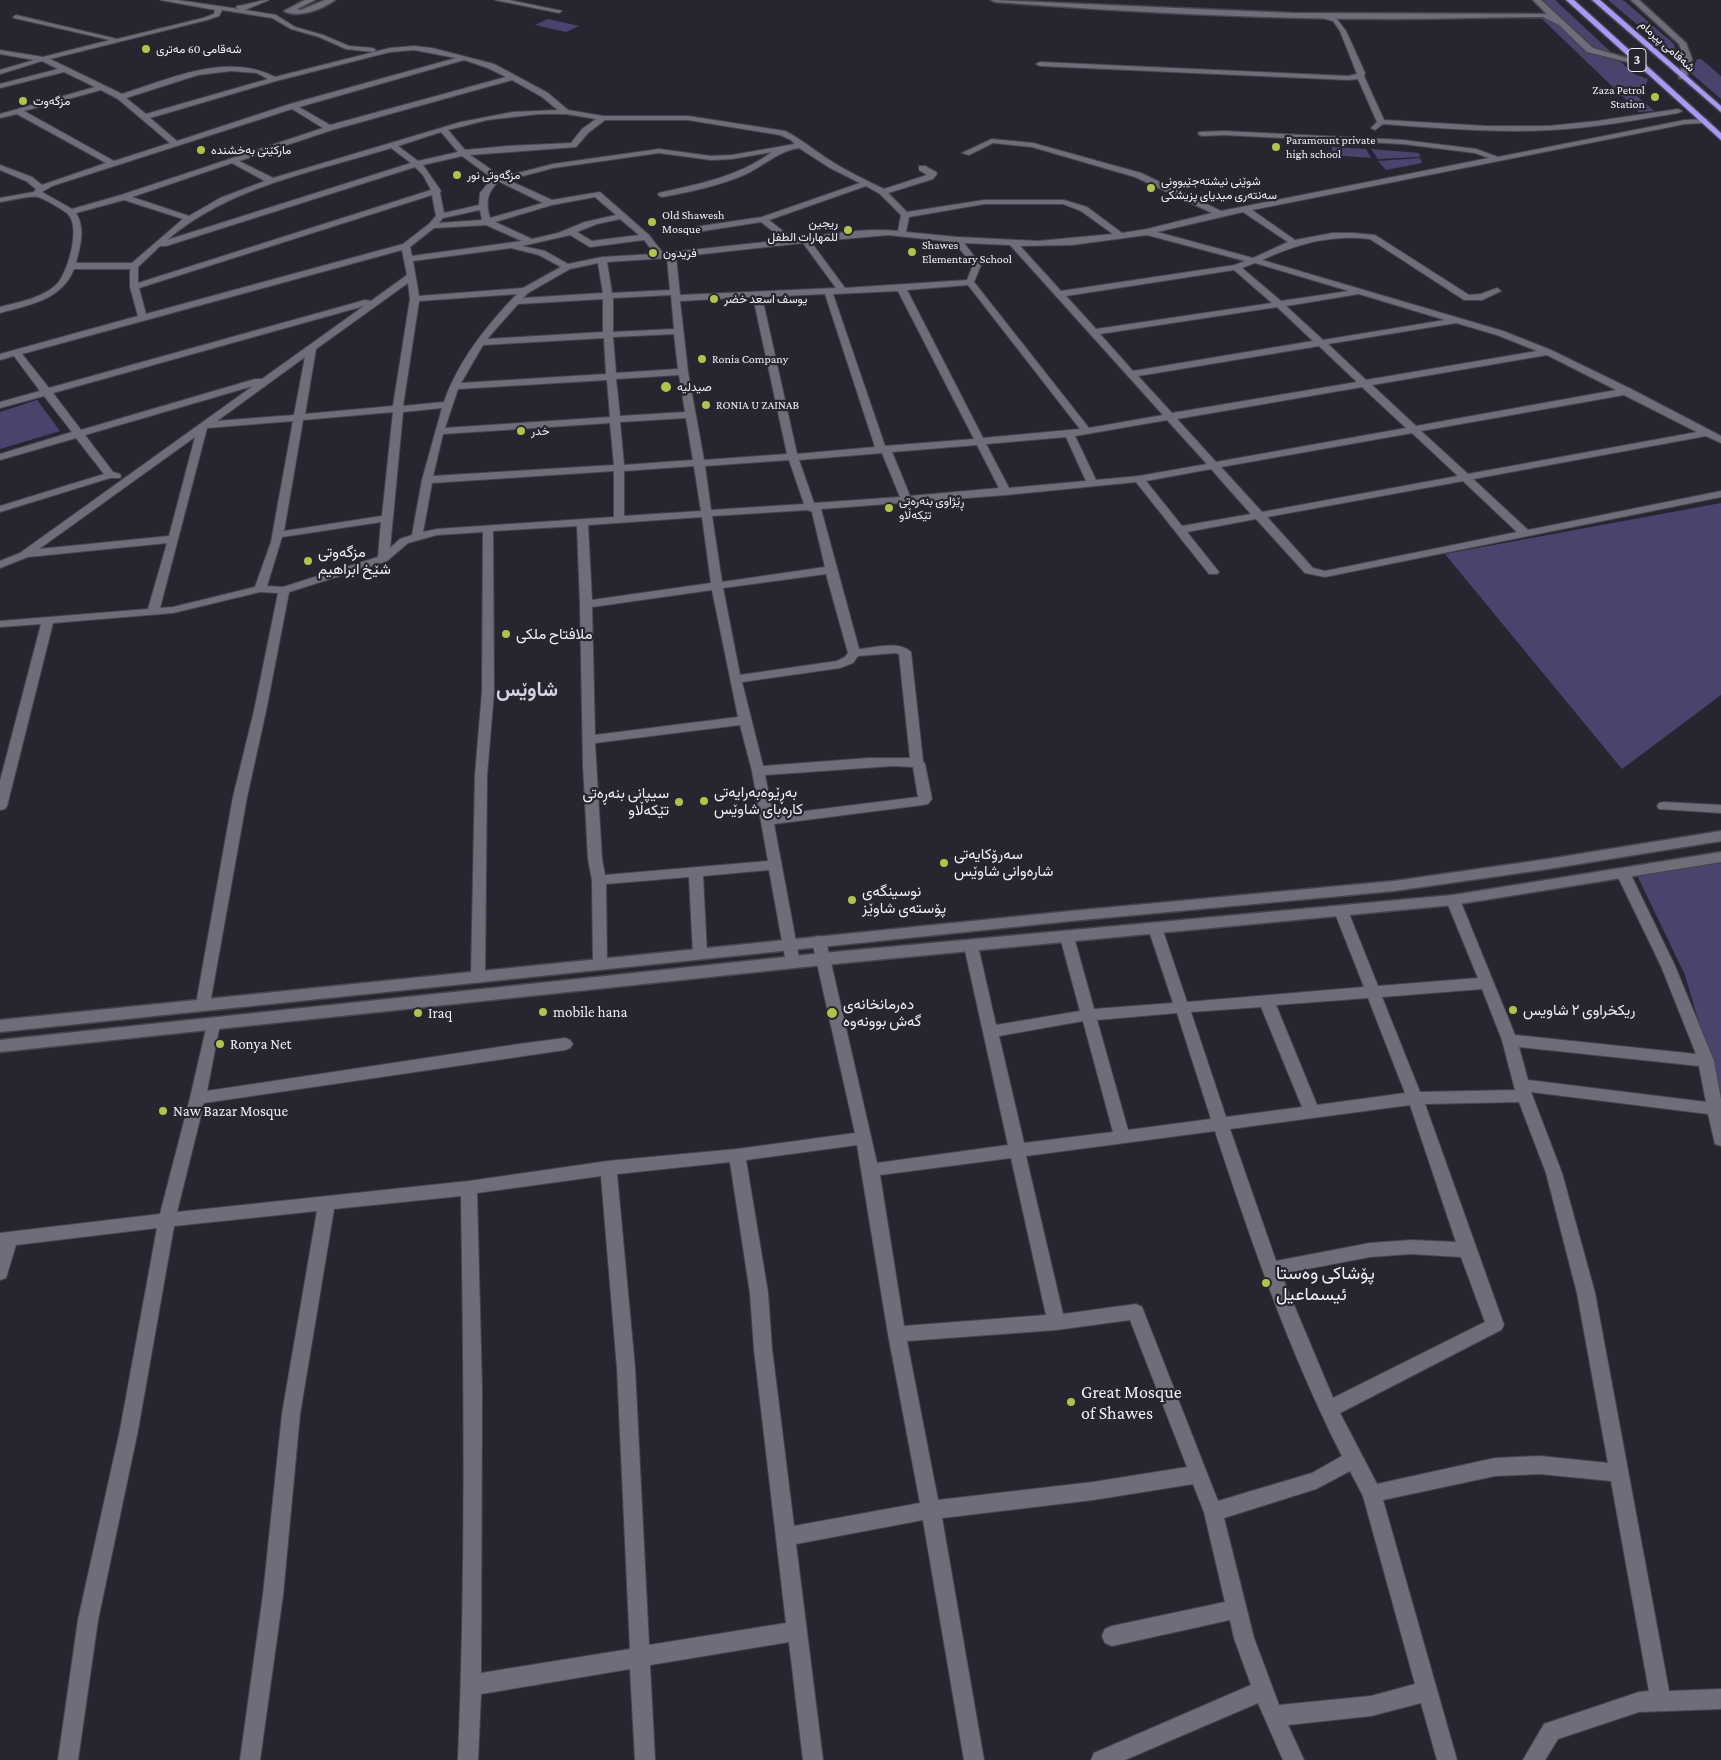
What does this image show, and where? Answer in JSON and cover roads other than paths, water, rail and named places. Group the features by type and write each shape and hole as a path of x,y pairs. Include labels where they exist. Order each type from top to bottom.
{"highway":[{"name":"3","path":"1570,0 1721,136"},
{"name":"شەقامی پیرمام","path":"1596,0 1721,110"}],"street":[{"path":"163,0 274,16 293,28 321,36 348,48 367,50 414,48 466,58 514,77 545,95 566,112"},
{"path":"197,0 245,8 266,0"},
{"path":"311,0 288,11 302,12 331,0"},
{"path":"498,0 560,11"},
{"path":"995,0 1191,12 1317,16 1352,16 1428,11 1530,10 1540,8 1539,2"},
{"path":"1065,0 1376,14 1450,16 1544,15 1552,17 1561,23"},
{"path":"1635,0 1675,34 1686,51 1688,59 1683,78"},
{"path":"1539,2 1590,50 1640,63"},
{"path":"0,72 43,59 205,20 217,15 219,9"},
{"path":"1428,11 1421,14 1450,16"},
{"path":"1317,16 1335,20 1343,31 1361,73 1360,76 1381,122"},
{"path":"1343,31 1342,20 1352,16"},
{"path":"16,17 118,40"},
{"path":"145,117 274,79 318,70 390,50"},
{"path":"0,52 43,59 121,97 176,144"},
{"path":"0,200 40,191 114,164 293,106 466,58"},
{"path":"1040,64 1348,78 1360,76"},
{"path":"0,86 66,69"},
{"path":"121,97 198,73 214,70 258,71 274,79"},
{"path":"71,212 124,197 329,128 514,77"},
{"path":"0,116 103,88"},
{"path":"293,106 329,128"},
{"path":"18,111 114,164"},
{"path":"1364,139 1381,122 1510,129 1550,128 1593,124 1678,111"},
{"path":"73,266 134,266 153,247 190,219 222,201 272,181 443,129 520,112 566,112 603,118 688,118 782,133 794,138 800,145 833,166 883,192 899,206 905,215 902,233"},
{"path":"487,222 483,207 483,191 498,179 574,145 585,131 603,118"},
{"path":"417,537 427,480 454,386 480,342 525,290 567,267 602,260 791,242 850,234 902,233 957,240 1072,242 1147,232 1220,214 1685,122 1704,121"},
{"path":"443,129 463,153 498,179 551,203"},
{"path":"1202,134 1224,133 1403,142 1476,151 1496,159"},
{"path":"966,153 992,141 1033,145 1138,175 1220,214"},
{"path":"153,247 417,164 463,153 552,156 659,151 711,158 732,157 800,145"},
{"path":"392,146 417,164 431,178 437,190 440,216"},
{"path":"662,195 698,188 739,175 768,160 782,148"},
{"path":"231,160 272,181"},
{"path":"0,167 29,179 40,191 71,212 79,232 73,266 65,281 55,291 35,300 0,310"},
{"path":"883,192 930,177 933,174 922,168"},
{"path":"684,232 763,219 868,183"},
{"path":"134,287 437,190"},
{"path":"432,226 487,222 551,203 597,194 666,255 676,295 683,372 699,463 717,586 735,679 768,820 793,963"},
{"path":"124,197 190,219"},
{"path":"905,215 984,202 997,201 1018,204 1064,202 1084,209 1120,235"},
{"path":"0,357 406,246 432,226 440,216 483,207"},
{"path":"1246,210 1294,243"},
{"path":"409,259 507,246 572,232 578,228 622,216"},
{"path":"763,219 791,242"},
{"path":"487,222 530,241"},
{"path":"572,232 590,244 646,237"},
{"path":"1147,232 1256,261 1500,333 1548,352 1628,391 1721,440"},
{"path":"1060,294 1236,268 1294,243 1339,235 1372,237 1467,298 1482,297 1498,291"},
{"path":"805,240 842,290"},
{"path":"957,240 977,265 970,282"},
{"path":"1012,242 1309,571 1325,574 1721,494"},
{"path":"383,559 398,408 415,299 406,246"},
{"path":"507,246 530,249 542,253 567,267"},
{"path":"602,260 608,298 608,335 619,467 619,519"},
{"path":"134,266 134,287 142,318"},
{"path":"1236,268 1279,304 1526,534"},
{"path":"0,565 24,554 410,277"},
{"path":"515,301 901,288 970,282"},
{"path":"970,282 1086,430"},
{"path":"901,288 1006,492"},
{"path":"415,299 525,290"},
{"path":"828,291 883,449 906,500"},
{"path":"1094,332 1360,292"},
{"path":"757,293 793,457 810,506 817,511 830,570 854,653"},
{"path":"0,405 377,300"},
{"path":"1130,374 1456,321"},
{"path":"480,342 680,331"},
{"path":"260,589 278,535 312,346"},
{"path":"16,352 110,475"},
{"path":"427,480 793,457 1069,434 1548,352"},
{"path":"454,386 683,372"},
{"path":"0,457 268,378"},
{"path":"0,624 173,610 260,589 284,590 383,559 404,541 437,532 906,500 1139,479 1628,391"},
{"path":"203,425 447,405"},
{"path":"440,431 690,415"},
{"path":"153,612 203,425"},
{"path":"1181,530 1708,433"},
{"path":"1069,434 1093,484"},
{"path":"0,509 110,475 130,478"},
{"path":"1139,479 1213,572"},
{"path":"278,535 388,518"},
{"path":"582,523 586,604 588,740 595,850 599,880 600,964"},
{"path":"478,976 481,775 488,692 488,528"},
{"path":"24,554 174,539"},
{"path":"586,604 830,570"},
{"path":"203,1004 240,797 284,590"},
{"path":"0,806 48,621"},
{"path":"735,679 840,664 848,660 854,653 896,649 905,652 917,763 919,764 924,790 924,802 768,820"},
{"path":"588,740 746,720"},
{"path":"758,771 888,762 917,763"},
{"path":"1664,806 1721,810"},
{"path":"0,1026 819,941 1394,886 1548,864 1721,836"},
{"path":"0,1046 823,959 1453,900 1721,857"},
{"path":"1548,864 1561,883"},
{"path":"599,880 776,865"},
{"path":"696,872 700,954"},
{"path":"1623,873 1668,966 1706,1061 1721,1140"},
{"path":"1453,900 1510,1040 1522,1091 1554,1173 1586,1293 1660,1702"},
{"path":"1329,1409 1496,1325 1467,1250 1415,1098 1340,911"},
{"path":"1155,928 1182,1006 1219,1125 1270,1269 1352,1460 1372,1494 1447,1760"},
{"path":"1067,937 1122,1136"},
{"path":"819,941 863,1138 872,1170 897,1334 931,1510 974,1760"},
{"path":"971,946 992,1031 1056,1322"},
{"path":"992,1031 1088,1015 1486,983"},
{"path":"1267,1002 1312,1112"},
{"path":"68,1760 88,1620 129,1430 167,1220 198,1098 213,1024"},
{"path":"1510,1040 1706,1061"},
{"path":"198,1098 565,1044"},
{"path":"872,1170 1415,1098 1522,1091 1715,1109"},
{"path":"0,1272 4,1239 469,1188 608,1168 737,1155 863,1138"},
{"path":"737,1155 759,1293 763,1349 813,1760"},
{"path":"608,1168 626,1368 644,1760"},
{"path":"468,1760 471,1685 473,1389 469,1188"},
{"path":"250,1760 273,1595 291,1414 327,1203"},
{"path":"1270,1269 1370,1250 1411,1247 1467,1250"},
{"path":"897,1334 1056,1322 1136,1312 1213,1512 1244,1638 1262,1690 1294,1760"},
{"path":"1213,1512 1316,1480 1352,1460"},
{"path":"1372,1494 1495,1467 1540,1465 1620,1473"},
{"path":"787,1536 931,1510 1092,1491 1199,1474"},
{"path":"1112,1636 1237,1609"},
{"path":"471,1685 798,1630"},
{"path":"1101,1760 1262,1690"},
{"path":"1273,1716 1371,1706 1428,1691"},
{"path":"1533,1760 1551,1731 1639,1702 1721,1699"}],"place":[{"name":"شەقامی 60 مەتری","path":"146,49"},
{"name":"Zaza Petrol Station","path":"1655,97"},
{"name":"مزگەوت","path":"23,101"},
{"name":"Paramount private high school","path":"1276,147"},
{"name":"مارکێتی بەخشندە","path":"201,150"},
{"name":"مزگەوتی نور","path":"457,175"},
{"name":"شوێنی نیشتەجێبوونی سەنتەری میدیای پزیشکی","path":"1151,188"},
{"name":"Old Shawesh Mosque","path":"652,222"},
{"name":"ريجين للمهارات الطفل","path":"848,230"},
{"name":"Shawes Elementary School","path":"912,252"},
{"name":"فريدون","path":"653,253"},
{"name":"يوسف اسعد خضر","path":"714,299"},
{"name":"Ronia Company","path":"702,359"},
{"name":"صیدلیە","path":"666,387"},
{"name":"RONIA U ZAINAB","path":"706,405"},
{"name":"خدر","path":"521,431"},
{"name":"ڕێژاوی بنەرەتی تێکەڵاو","path":"889,508"},
{"name":"مزگەوتی شێخ ابراهیم","path":"308,561"},
{"name":"ملافتاح ملکی","path":"506,634"},
{"name":"بەڕێوەبەرایەتی کارەبای شاوێس","path":"704,801"},
{"name":"سیپانی بنەڕەتی تێکەڵاو","path":"679,802"},
{"name":"سەرۆکایەتی شارەوانی شاوێس","path":"944,863"},
{"name":"نوسینگەی پۆستەی شاوێز","path":"852,900"},
{"name":"ريكخراوى ۲ شاويس","path":"1513,1010"},
{"name":"mobile hana","path":"543,1012"},
{"name":"Iraq","path":"418,1013"},
{"name":"دەرمانخانەی گەش بوونەوە","path":"832,1013"},
{"name":"Ronya Net","path":"220,1044"},
{"name":"Naw Bazar Mosque","path":"163,1111"},
{"name":"پۆشاکی وەستا ئیسماعیل","path":"1266,1283"},
{"name":"Great Mosque of Shawes","path":"1071,1402"}],"district":[{"name":"شاوێس","path":"527,690"}]}
